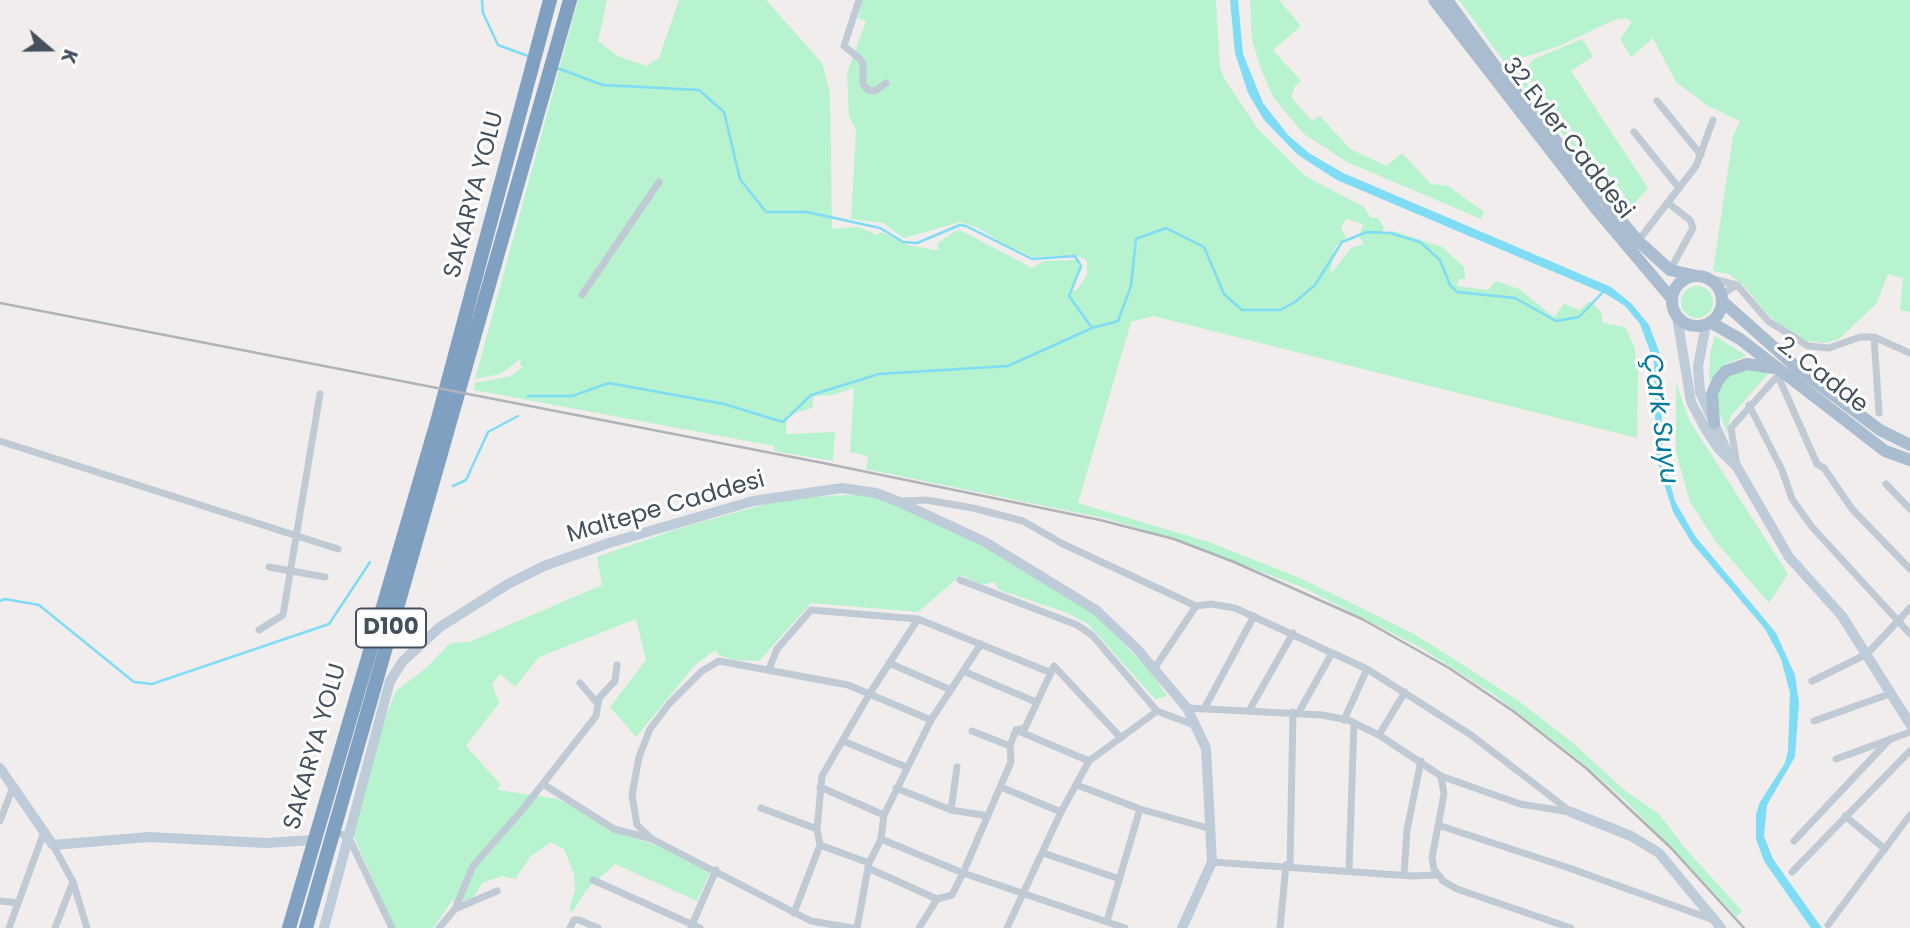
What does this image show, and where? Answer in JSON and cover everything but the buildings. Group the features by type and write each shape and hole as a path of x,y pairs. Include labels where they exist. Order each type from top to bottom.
{"highway":[{"name":"SAKARYA YOLU","path":"461,360 528,82 551,0"},
{"name":"D100","path":"341,834 461,360 570,0"},
{"name":"SAKARYA YOLU","path":"302,884 313,840 444,423"},
{"path":"308,928 341,834"},
{"name":"D100","path":"289,928 302,884"},
{"path":"280,928 302,884"}],"main road":[{"name":"32 Evler Caddesi","path":"1434,0 1515,107 1652,279 1672,299"},
{"name":"32 Evler Caddesi","path":"1447,0 1499,70 1638,242 1670,270 1701,277"},
{"path":"1701,277 1718,287 1722,298 1721,309 1708,323 1690,325 1677,317 1672,299 1683,280 1701,277"},
{"name":"2. Cadde","path":"1722,298 1797,368 1880,430 1910,445"},
{"name":"2. Cadde","path":"1708,323 1740,339 1779,373 1885,451 1910,460"},
{"path":"1714,423 1712,394 1718,380 1726,371 1746,363 1779,373"}],"street":[{"path":"859,0 844,46 860,59 863,65 863,84 868,90 875,91 886,83"},
{"path":"1657,101 1701,155"},
{"path":"1638,242 1701,155 1713,120"},
{"path":"1634,132 1679,188"},
{"path":"582,295 659,182"},
{"path":"1668,203 1690,220 1693,228 1670,270"},
{"path":"1701,277 1737,285 1768,321 1808,346 1829,348 1860,337 1874,337 1910,353"},
{"path":"1722,298 1737,285"},
{"path":"1677,317 1691,402 1718,448 1734,463"},
{"path":"1708,323 1698,366 1700,392 1734,463 1789,557 1842,616 1910,724"},
{"path":"1874,337 1879,413"},
{"path":"1734,463 1731,428 1779,373 1817,464 1824,468 1852,509 1910,569"},
{"path":"260,630 283,615 320,394"},
{"path":"1749,405 1782,470 1793,499 1812,527 1910,634"},
{"path":"0,441 338,549"},
{"path":"1885,484 1910,509"},
{"name":"Maltepe Caddesi","path":"324,928 341,834 390,681 396,671 440,627 498,590 544,566 609,543 753,501 842,488 876,493 985,542 1096,610 1154,669 1187,708 1206,748 1212,862 1182,928"},
{"path":"897,501 938,502 1023,521 1063,544 1196,606 1211,604 1235,608 1254,616 1367,669 1405,692 1471,735 1571,812"},
{"path":"269,567 325,577"},
{"path":"960,580 1077,625 1092,635 1134,680 1157,711 1195,725"},
{"path":"1154,669 1196,606"},
{"path":"1812,681 1867,654 1910,608"},
{"path":"769,669 777,649 811,610 918,619 1049,672"},
{"path":"1205,709 1254,616"},
{"path":"794,913 820,845 817,829 822,776 870,693 918,619"},
{"path":"1250,709 1293,634"},
{"path":"858,928 868,866 881,839 884,814 931,720 981,644"},
{"path":"1280,928 1288,865 1296,712 1332,653"},
{"path":"652,839 637,825 632,795 639,757 650,729 669,704 702,671 719,660 848,685 931,720"},
{"path":"889,663 951,690"},
{"path":"439,928 455,909 473,866 543,784 596,716 598,704 615,681 617,666"},
{"path":"1016,730 1025,728 1054,666 1121,738"},
{"path":"1344,720 1367,669"},
{"path":"963,671 1036,702"},
{"path":"580,683 598,704"},
{"path":"1379,735 1405,692"},
{"path":"1814,721 1892,693"},
{"path":"1187,708 1296,712 1344,720 1379,735 1441,776 1520,804 1571,812 1632,836 1659,853 1718,924"},
{"path":"1007,928 1061,812 1089,761 1157,711"},
{"path":"1349,870 1354,723"},
{"path":"820,845 937,899 952,895 1011,762 1010,746 1016,730"},
{"path":"1016,730 1089,761"},
{"path":"972,731 1010,746"},
{"path":"1836,759 1910,732"},
{"path":"1794,841 1890,739"},
{"path":"844,741 906,767"},
{"path":"1792,872 1910,751"},
{"path":"1404,875 1407,830 1421,761"},
{"path":"951,810 957,766"},
{"path":"0,768 11,791 53,845 73,882 87,928"},
{"path":"1441,776 1445,786 1432,858 1438,875 1457,889 1571,928"},
{"path":"543,784 614,829 652,839 811,921 852,928"},
{"path":"1077,785 1140,809 1211,829"},
{"path":"820,787 884,814"},
{"path":"1001,787 1061,812"},
{"path":"896,788 951,810 988,816"},
{"path":"0,790 11,791"},
{"path":"0,821 11,791"},
{"path":"761,808 817,829"},
{"path":"1107,921 1140,809"},
{"path":"1828,925 1910,815"},
{"path":"1845,816 1885,849"},
{"path":"1438,825 1557,863 1718,924"},
{"path":"9,928 44,832"},
{"path":"341,834 392,928"},
{"path":"53,845 166,838 266,843 313,840"},
{"path":"881,839 963,873 1125,928"},
{"path":"1042,853 1120,879"},
{"path":"1212,862 1438,875"},
{"path":"593,880 694,927 716,870"},
{"path":"55,928 73,882"},
{"path":"455,909 497,891"},
{"path":"919,928 937,899"},
{"path":"0,901 18,903"},
{"path":"570,928 574,920 598,928"}],"green space":[{"path":"578,0 607,0 598,41 618,56 646,66 659,58 679,0 766,0 822,63 830,93 832,229 859,227 877,235 881,232 908,245 935,250 939,249 937,244 955,231 962,231 1032,268 1044,261 1077,260 1079,268 1070,291 1077,290 1087,275 1087,261 1076,255 1033,257 976,227 960,222 904,238 883,223 851,219 856,129 849,117 847,73 866,21 858,18 862,0 1216,0 1220,68 1225,80 1258,129 1305,176 1364,207 1371,218 1378,218 1384,228 1381,234 1393,231 1442,247 1464,267 1465,279 1459,279 1457,286 1488,290 1496,281 1519,289 1554,317 1564,304 1580,310 1590,301 1601,312 1603,323 1625,327 1634,346 1638,369 1637,438 1153,316 1131,322 1078,503 1209,542 1300,578 1416,635 1516,699 1573,743 1623,789 1659,814 1684,847 1742,911 1737,917 1625,800 1579,760 1496,696 1421,648 1304,588 1181,541 1108,519 866,469 868,456 850,452 854,388 833,395 814,396 812,408 787,415 786,434 835,432 833,461 774,451 774,446 474,390 475,383 511,376 523,367 520,365 521,359 500,374 475,379","holes":["1346,219 1363,224 1359,237 1364,244 1351,248 1330,275 1335,247 1346,237 1341,227"]},
{"path":"1250,0 1279,0 1301,26 1273,50 1301,81 1295,86 1291,97 1312,121 1320,116 1350,149 1386,166 1402,153 1431,184 1448,186 1484,212 1481,219 1347,162 1304,134 1273,97 1261,69 1252,40"},
{"path":"1459,0 1910,0 1910,312 1900,310 1903,278 1888,274 1877,303 1839,339 1825,343 1799,340 1767,314 1745,287 1729,274 1713,271 1733,136 1740,121 1708,106 1676,82 1653,38 1631,57 1620,39 1632,22 1626,18 1614,20 1559,46 1505,63"},
{"path":"1582,39 1593,56 1571,71 1648,188 1627,212 1509,69 1519,73 1621,199 1625,195 1523,71 1534,59"},
{"path":"1697,286 1708,291 1713,302 1708,313 1697,318 1686,313 1681,302 1686,291"},
{"path":"1715,336 1747,356 1727,363 1709,382 1710,353"},
{"path":"1738,369 1763,370 1768,374 1730,417 1727,433 1715,402 1724,379"},
{"path":"1676,383 1689,420 1788,574 1769,603 1716,542 1690,502 1676,452"},
{"path":"861,494 895,503 976,541 1095,614 1149,670 1167,696 1155,699 1088,624 1065,612 999,590 994,582 982,585 961,575 918,612 811,603 759,661 734,660 719,655 715,650 696,664 636,737 610,707 646,660 636,619 539,657 515,687 500,674 492,684 499,703 466,746 500,784 498,790 558,799 624,835 662,847 710,872 697,901 615,864 587,889 573,911 569,910 575,890 574,874 564,849 551,842 530,857 515,879 502,876 482,883 472,900 452,901 433,928 395,928 353,835 383,723 396,691 426,668 450,643 469,642 602,585 597,557 680,528 784,499"}],"water":[{"name":"Çark Suyu","path":"1230,0 1238,0 1243,54 1263,103 1288,135 1309,153 1343,173 1611,287 1632,304 1649,325 1660,354 1663,457 1675,501 1695,536 1776,633 1795,675 1799,703 1795,757 1767,805 1764,836 1773,859 1822,928 1811,928 1764,861 1756,839 1756,814 1760,802 1785,763 1788,751 1790,693 1781,659 1765,629 1692,543 1673,512 1656,458 1654,362 1640,324 1625,306 1606,294 1337,180 1298,155 1264,120 1248,93 1235,53"}],"waterway":[{"path":"482,0 483,13 498,45 528,56"},
{"path":"557,68 603,85 699,90 724,112 740,179 766,212 807,212 880,228 903,242 917,243 960,225 1032,259 1075,256 1081,266 1069,296 1092,328"},
{"path":"528,396 572,396 609,383 724,404 783,422 811,395 879,374 1008,366 1092,328 1118,321 1131,286 1136,239 1166,228 1204,247 1224,294 1242,310 1280,310 1295,302 1315,285 1342,242 1367,232 1390,233 1420,242 1440,260 1450,285 1457,292 1515,298 1556,321 1579,317 1603,292"},
{"path":"453,486 466,480 488,432 518,416"},
{"path":"0,601 5,599 39,605 134,682 152,684 329,624 370,562"}],"railway":[{"path":"0,303 828,464 1100,520 1174,539 1234,562 1362,619 1449,668 1513,711 1586,768 1671,848 1744,928"}]}
